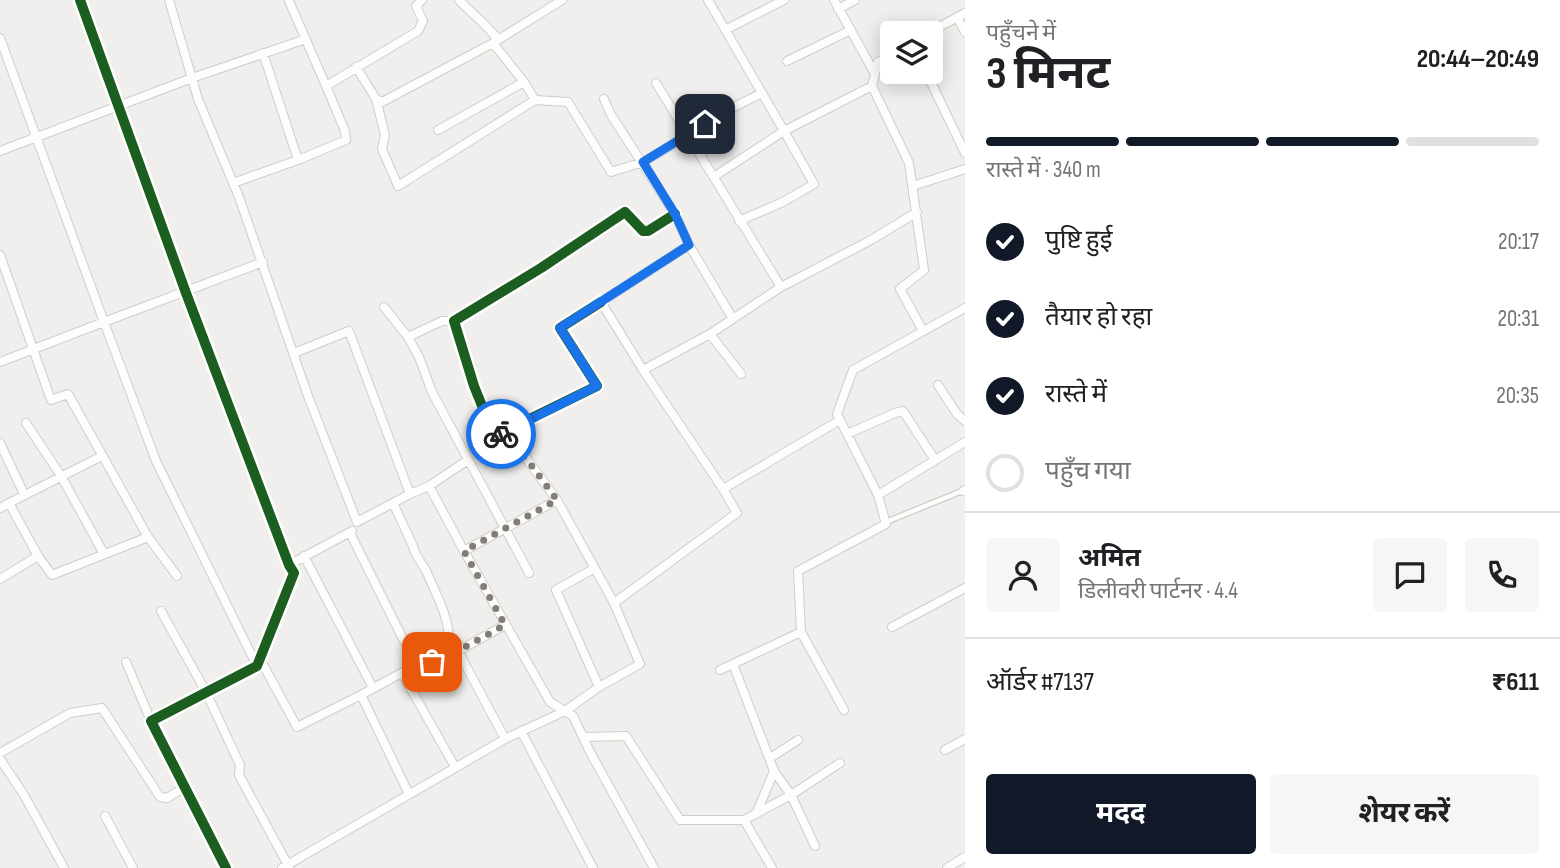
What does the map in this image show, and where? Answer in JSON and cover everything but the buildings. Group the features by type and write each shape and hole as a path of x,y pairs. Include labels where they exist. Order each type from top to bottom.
{"street":[{"path":"80,0 186,293 294,573 259,662 150,720"},
{"path":"169,0 198,99 263,262 357,522"},
{"path":"326,86 418,31 422,21 416,6 422,0"},
{"path":"459,0 488,26 535,100"},
{"path":"376,99 382,102 496,42 562,0"},
{"path":"708,0 814,184 783,202 739,221"},
{"path":"725,30 784,0"},
{"path":"834,0 874,72"},
{"path":"838,9 855,0"},
{"path":"233,183 346,140 345,131 289,1"},
{"path":"943,25 961,15 965,32"},
{"path":"787,61 851,30"},
{"path":"0,38 156,461 259,662 297,727 416,665 458,651 505,625"},
{"path":"0,151 192,78 306,39"},
{"path":"263,53 298,160"},
{"path":"880,61 874,72 872,86 909,163 924,270 900,289 923,331"},
{"path":"356,67 376,99 385,135 382,149 398,186 535,100 568,102 611,172 643,162 720,114 760,94"},
{"path":"438,130 524,82"},
{"path":"656,83 782,287"},
{"path":"932,84 965,153"},
{"path":"715,176 784,131 872,86"},
{"path":"604,99 611,115 675,214 689,245 733,320"},
{"path":"913,186 965,169"},
{"path":"408,337 442,321 454,321 625,212 643,231 648,231 675,214"},
{"path":"643,370 710,334 782,287 871,240 917,212"},
{"path":"497,435 597,386 560,328 689,245"},
{"path":"0,255 51,400 68,394 148,537 177,576"},
{"path":"0,362 263,262"},
{"path":"601,302 737,513 614,603"},
{"path":"384,307 408,337 419,357 432,392 529,573"},
{"path":"844,710 801,632 798,571 886,524 878,495 837,414 853,370 965,308"},
{"path":"161,611 206,692 240,765 239,775 287,867 455,767 505,739 565,711 599,687 640,664 614,603 557,500 526,458 506,446 493,433 474,386 454,321"},
{"path":"294,353 349,331 410,494"},
{"path":"710,334 741,374"},
{"path":"938,385 957,414 965,419"},
{"path":"847,434 895,412 903,411 935,460"},
{"path":"723,489 840,420"},
{"path":"26,423 61,476 104,554"},
{"path":"878,495 965,442"},
{"path":"0,443 24,494"},
{"path":"0,508 102,456"},
{"path":"289,565 350,533 357,522 429,486 468,460"},
{"path":"429,486 550,702 573,716 654,868"},
{"path":"464,551 557,500"},
{"path":"9,503 38,556 52,575 148,537"},
{"path":"393,503 414,553 437,592 449,623 449,642 458,651 505,739"},
{"path":"350,533 416,665"},
{"path":"0,579 38,556"},
{"path":"304,556 373,688"},
{"path":"593,569 555,590 599,687"},
{"path":"892,627 965,587"},
{"path":"720,670 801,632"},
{"path":"126,662 150,720 226,868"},
{"path":"733,664 775,771 791,796 815,846"},
{"path":"402,673 455,767"},
{"path":"361,695 409,794"},
{"path":"0,753 70,713 102,708 160,797 167,798 185,787"},
{"path":"521,731 593,868"},
{"path":"583,737 625,736 680,820 744,820 791,796 840,763"},
{"path":"770,758 798,740"},
{"path":"945,750 965,740"},
{"path":"0,760 24,795 64,868"},
{"path":"757,812 775,771"},
{"path":"105,816 133,868"},
{"path":"744,820 772,868"},
{"path":"947,868 965,857"}],"lane":[{"path":"885,522 964,491"}],"cycle path":[{"path":"80,0 186,293 294,573 257,666 151,721 226,868"},
{"path":"601,302 560,328 597,386 497,435 493,433 474,386 454,321 625,212 643,231 648,231 675,214"}],"way so far":[{"path":"432,662 505,625 464,551 557,500 526,458 506,446 497,435 501,434"}],"route":[{"path":"501,434 597,386 560,328 689,245 675,214 643,162 705,124"}]}
